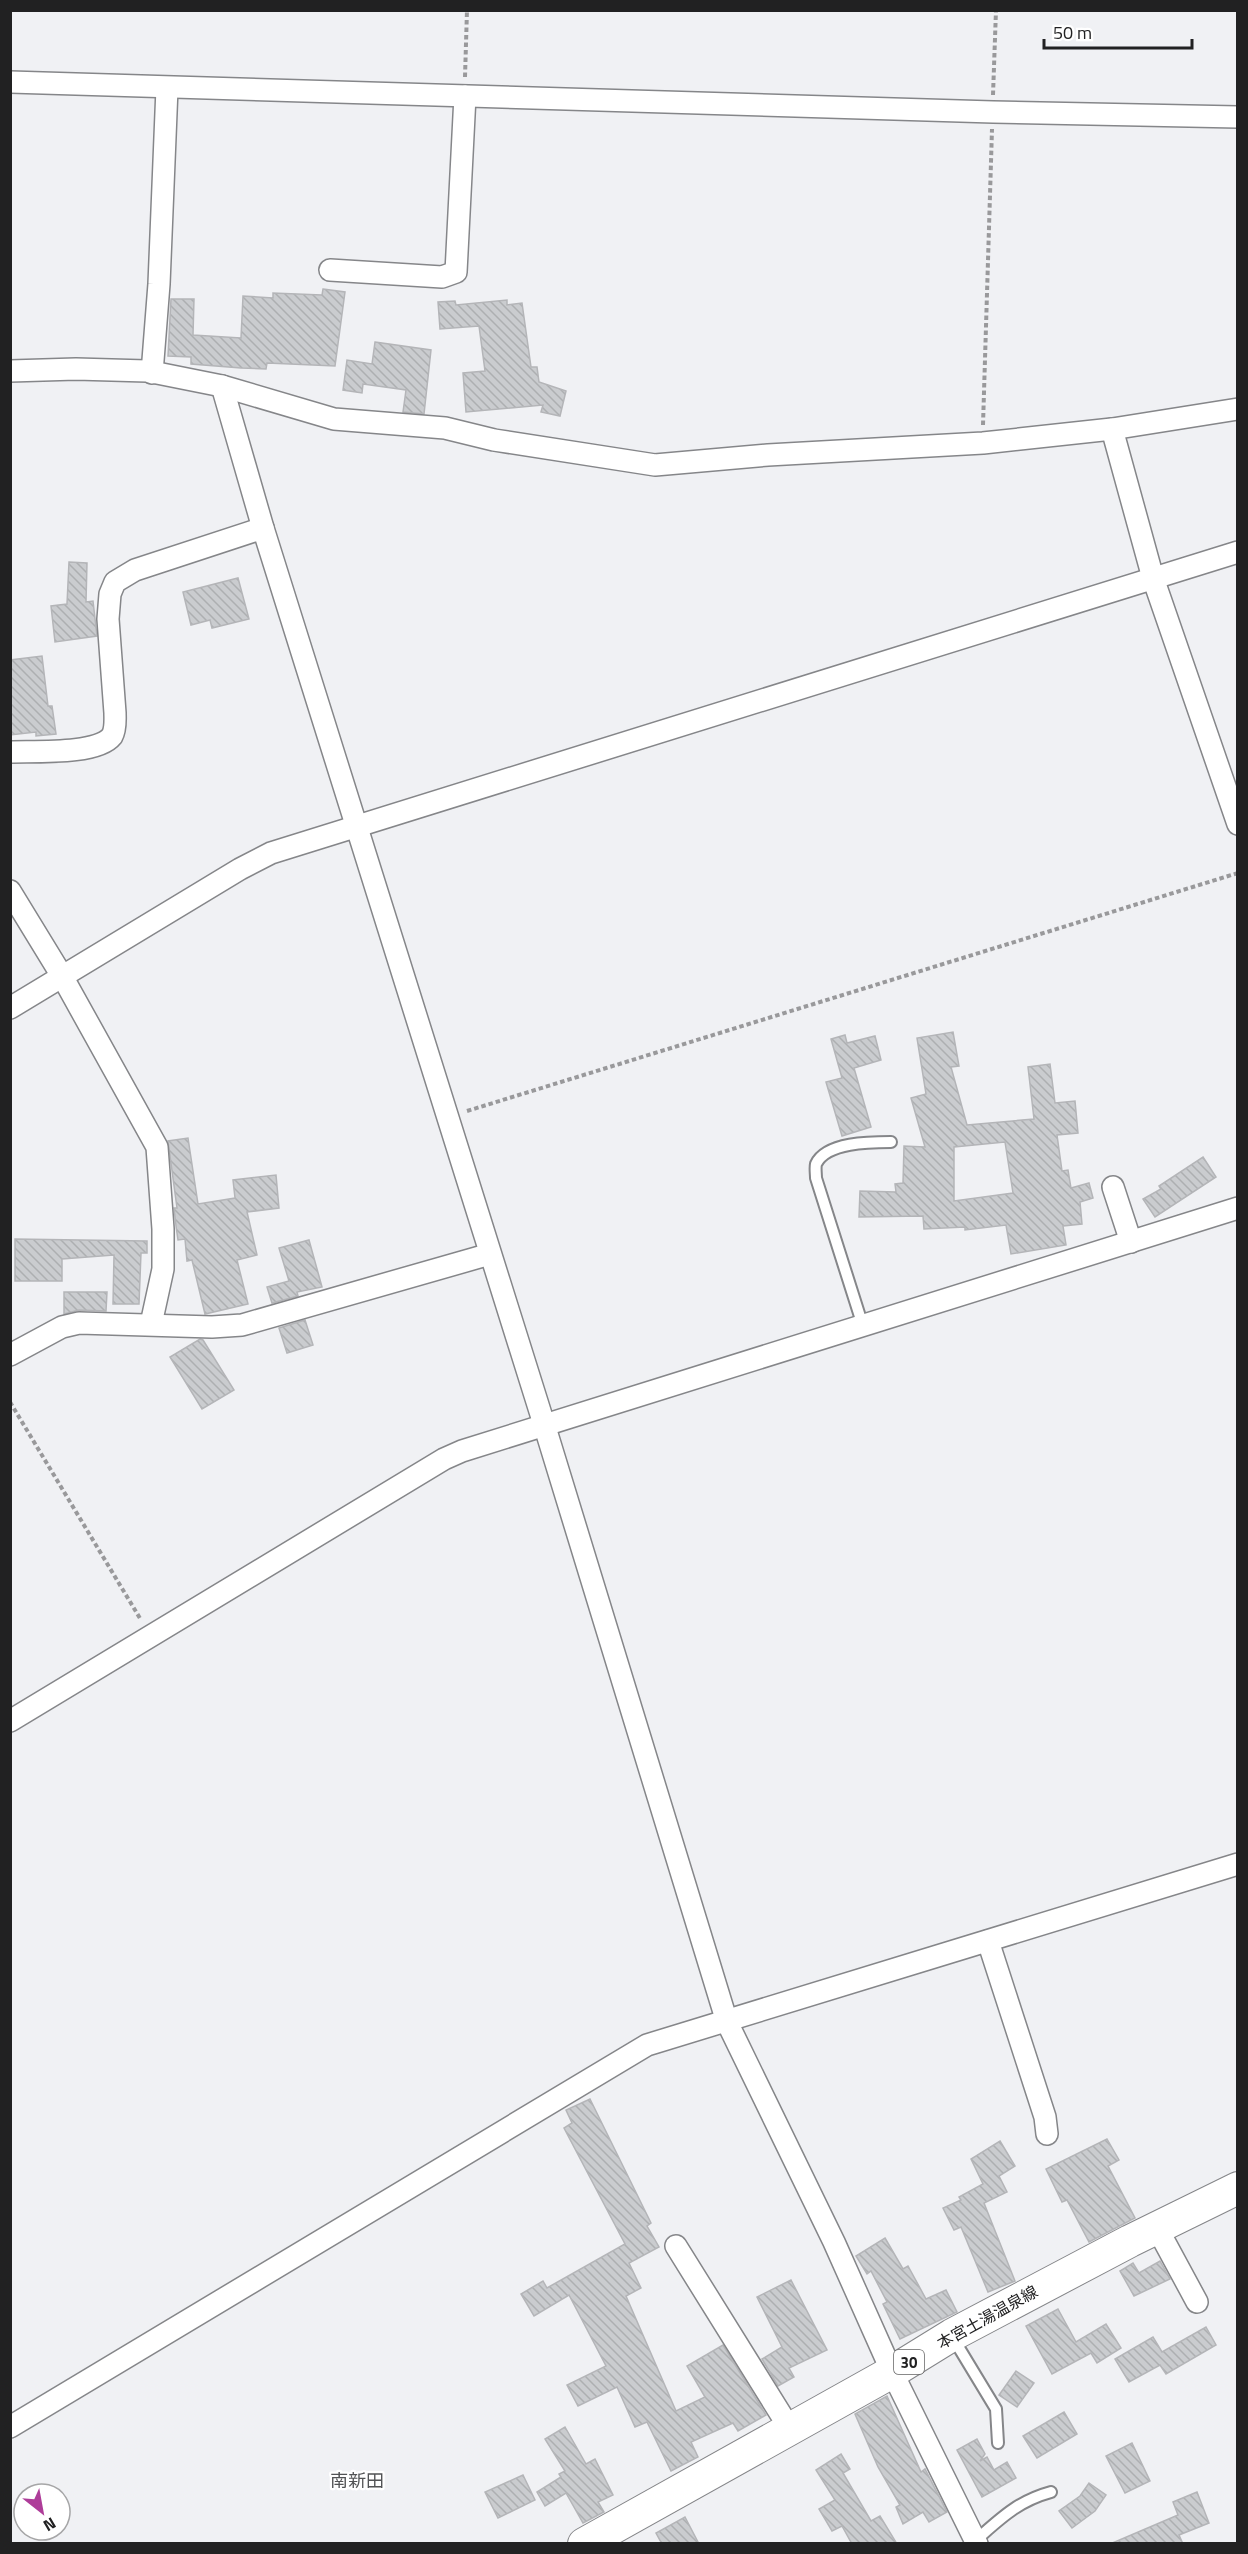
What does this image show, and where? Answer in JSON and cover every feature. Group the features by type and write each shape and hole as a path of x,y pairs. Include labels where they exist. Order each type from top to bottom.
{"main road":[{"name":"本宮土湯温泉線","path":"584,2544 892,2372 952,2335 1238,2188"}],"street":[{"path":"10,82 993,112 1238,117"},
{"path":"152,373 159,284 167,88"},
{"path":"330,270 442,276 456,272 465,96"},
{"path":"10,371 76,369 152,373 222,386 334,419 445,428 494,440 655,465 768,455 983,443 1112,429 1238,409"},
{"path":"222,386 263,528 449,1117 727,2022 834,2242 892,2372 976,2542"},
{"path":"1112,429 1153,578 1238,824"},
{"path":"10,752 80,749 98,745 112,736 115,728 115,713 108,619 110,594 115,582 135,570 263,528"},
{"path":"10,1008 240,869 271,853 1238,552"},
{"path":"10,891 62,976 157,1147 163,1229 163,1269 151,1324"},
{"path":"1113,1187 1131,1242"},
{"path":"10,1721 444,1459 544,1424 1238,1208"},
{"path":"10,1355 44,1335 72,1324 212,1327 242,1324 490,1254"},
{"path":"10,2427 647,2045 1238,1864"},
{"path":"988,1941 1045,2117 1047,2134"},
{"path":"1157,2228 1197,2301"},
{"path":"676,2246 790,2429"}],"lane":[{"path":"863,1326 816,1178 816,1165 822,1157 832,1151 851,1144 891,1142"},
{"path":"952,2335 996,2409 998,2443"},
{"path":"976,2542 1016,2506 1032,2497 1052,2492"}],"path":[{"path":"465,96 467,10"},
{"path":"983,443 996,10"},
{"path":"449,1117 1238,873"},
{"path":"10,1402 151,1636"}],"building":[{"path":"323,289 345,292 335,366 267,363 266,369 241,368 191,364 191,357 168,356 171,299 194,299 193,335 241,338 243,296 273,298 273,293 322,295"},
{"path":"507,300 507,305 522,303 531,367 537,367 539,382 566,391 560,416 541,412 543,405 466,412 463,373 485,371 479,326 440,329 438,302 455,301 456,305"},
{"path":"375,342 431,350 424,414 403,412 406,390 363,384 362,393 343,390 347,360 372,364"},
{"path":"69,562 87,563 86,602 93,601 97,636 55,642 51,606 67,604"},
{"path":"238,578 249,619 212,628 210,620 191,625 183,592"},
{"path":"42,656 48,706 52,706 56,734 36,736 36,732 10,735 10,660"},
{"path":"953,1032 959,1066 951,1067 967,1125 1034,1119 1028,1067 1050,1064 1055,1103 1075,1101 1078,1133 1057,1135 1062,1171 1068,1170 1071,1188 1089,1183 1093,1198 1080,1202 1082,1224 1063,1226 1066,1245 1011,1254 1006,1225 965,1230 965,1227 924,1229 923,1216 859,1217 860,1191 896,1192 895,1184 903,1183 904,1146 925,1147 911,1098 926,1094 917,1038","holes":["1005,1142 1013,1193 954,1201 954,1147"]},
{"path":"845,1035 847,1043 875,1036 881,1060 854,1068 871,1127 842,1136 826,1082 842,1078 831,1039"},
{"path":"188,1138 198,1204 235,1198 233,1180 276,1175 279,1208 247,1212 257,1255 237,1260 248,1304 205,1314 192,1260 187,1261 185,1239 178,1240 174,1208 177,1208 168,1141"},
{"path":"1203,1157 1216,1177 1155,1217 1143,1199 1161,1189 1159,1186"},
{"path":"15,1239 147,1241 147,1253 141,1253 139,1304 113,1304 114,1255 62,1259 62,1281 15,1281"},
{"path":"309,1240 322,1287 297,1292 298,1296 272,1303 267,1287 289,1281 279,1248"},
{"path":"64,1292 107,1292 106,1311 79,1310 64,1314"},
{"path":"305,1320 313,1345 287,1353 279,1328"},
{"path":"200,1339 203,1340 234,1390 202,1409 170,1357"},
{"path":"590,2099 651,2223 647,2226 659,2247 629,2263 641,2288 626,2296 676,2411 705,2397 687,2366 723,2345 766,2415 738,2431 733,2423 691,2442 698,2457 671,2471 647,2422 635,2427 617,2387 578,2406 567,2385 606,2366 569,2295 534,2316 521,2294 543,2281 547,2288 625,2244 564,2128 572,2123 566,2110"},
{"path":"1107,2139 1119,2160 1108,2166 1135,2218 1089,2242 1067,2200 1062,2202 1046,2169"},
{"path":"1000,2141 1015,2166 999,2176 1007,2192 984,2203 1015,2281 988,2292 961,2227 954,2230 943,2208 961,2200 959,2197 983,2184 971,2159"},
{"path":"885,2238 903,2269 908,2266 926,2299 946,2290 957,2312 900,2339 883,2304 887,2302 871,2271 867,2274 856,2256"},
{"path":"1160,2261 1170,2279 1134,2296 1120,2271 1133,2263 1139,2273"},
{"path":"791,2280 827,2350 789,2368 794,2377 778,2386 762,2359 782,2347 757,2297"},
{"path":"1058,2309 1076,2342 1106,2324 1121,2348 1097,2363 1091,2353 1052,2374 1026,2326"},
{"path":"1206,2327 1216,2345 1166,2374 1160,2365 1129,2382 1115,2359 1153,2337 1162,2352"},
{"path":"1016,2371 1034,2383 1017,2407 999,2395"},
{"path":"887,2396 921,2472 925,2469 947,2512 929,2522 923,2512 903,2524 896,2507 900,2505 878,2467 855,2414"},
{"path":"1064,2412 1077,2434 1037,2458 1023,2436"},
{"path":"565,2427 586,2464 595,2459 613,2495 598,2502 604,2512 583,2523 566,2493 545,2506 537,2492 561,2477 559,2474 565,2471 545,2439"},
{"path":"977,2439 985,2454 980,2461 987,2457 994,2470 1007,2462 1016,2478 982,2497 957,2450"},
{"path":"1132,2443 1150,2481 1125,2493 1106,2456"},
{"path":"841,2454 850,2469 843,2473 871,2521 880,2516 897,2544 852,2544 842,2526 832,2531 819,2509 835,2500 816,2470"},
{"path":"523,2475 535,2500 498,2518 485,2492"},
{"path":"1089,2483 1106,2495 1095,2511 1072,2528 1059,2511 1080,2496"},
{"path":"1197,2492 1209,2523 1179,2535 1183,2544 1110,2544 1178,2515 1173,2502"},
{"path":"685,2517 699,2544 662,2544 656,2533"}],"district":[{"name":"南新田","path":"357,2480"}]}
